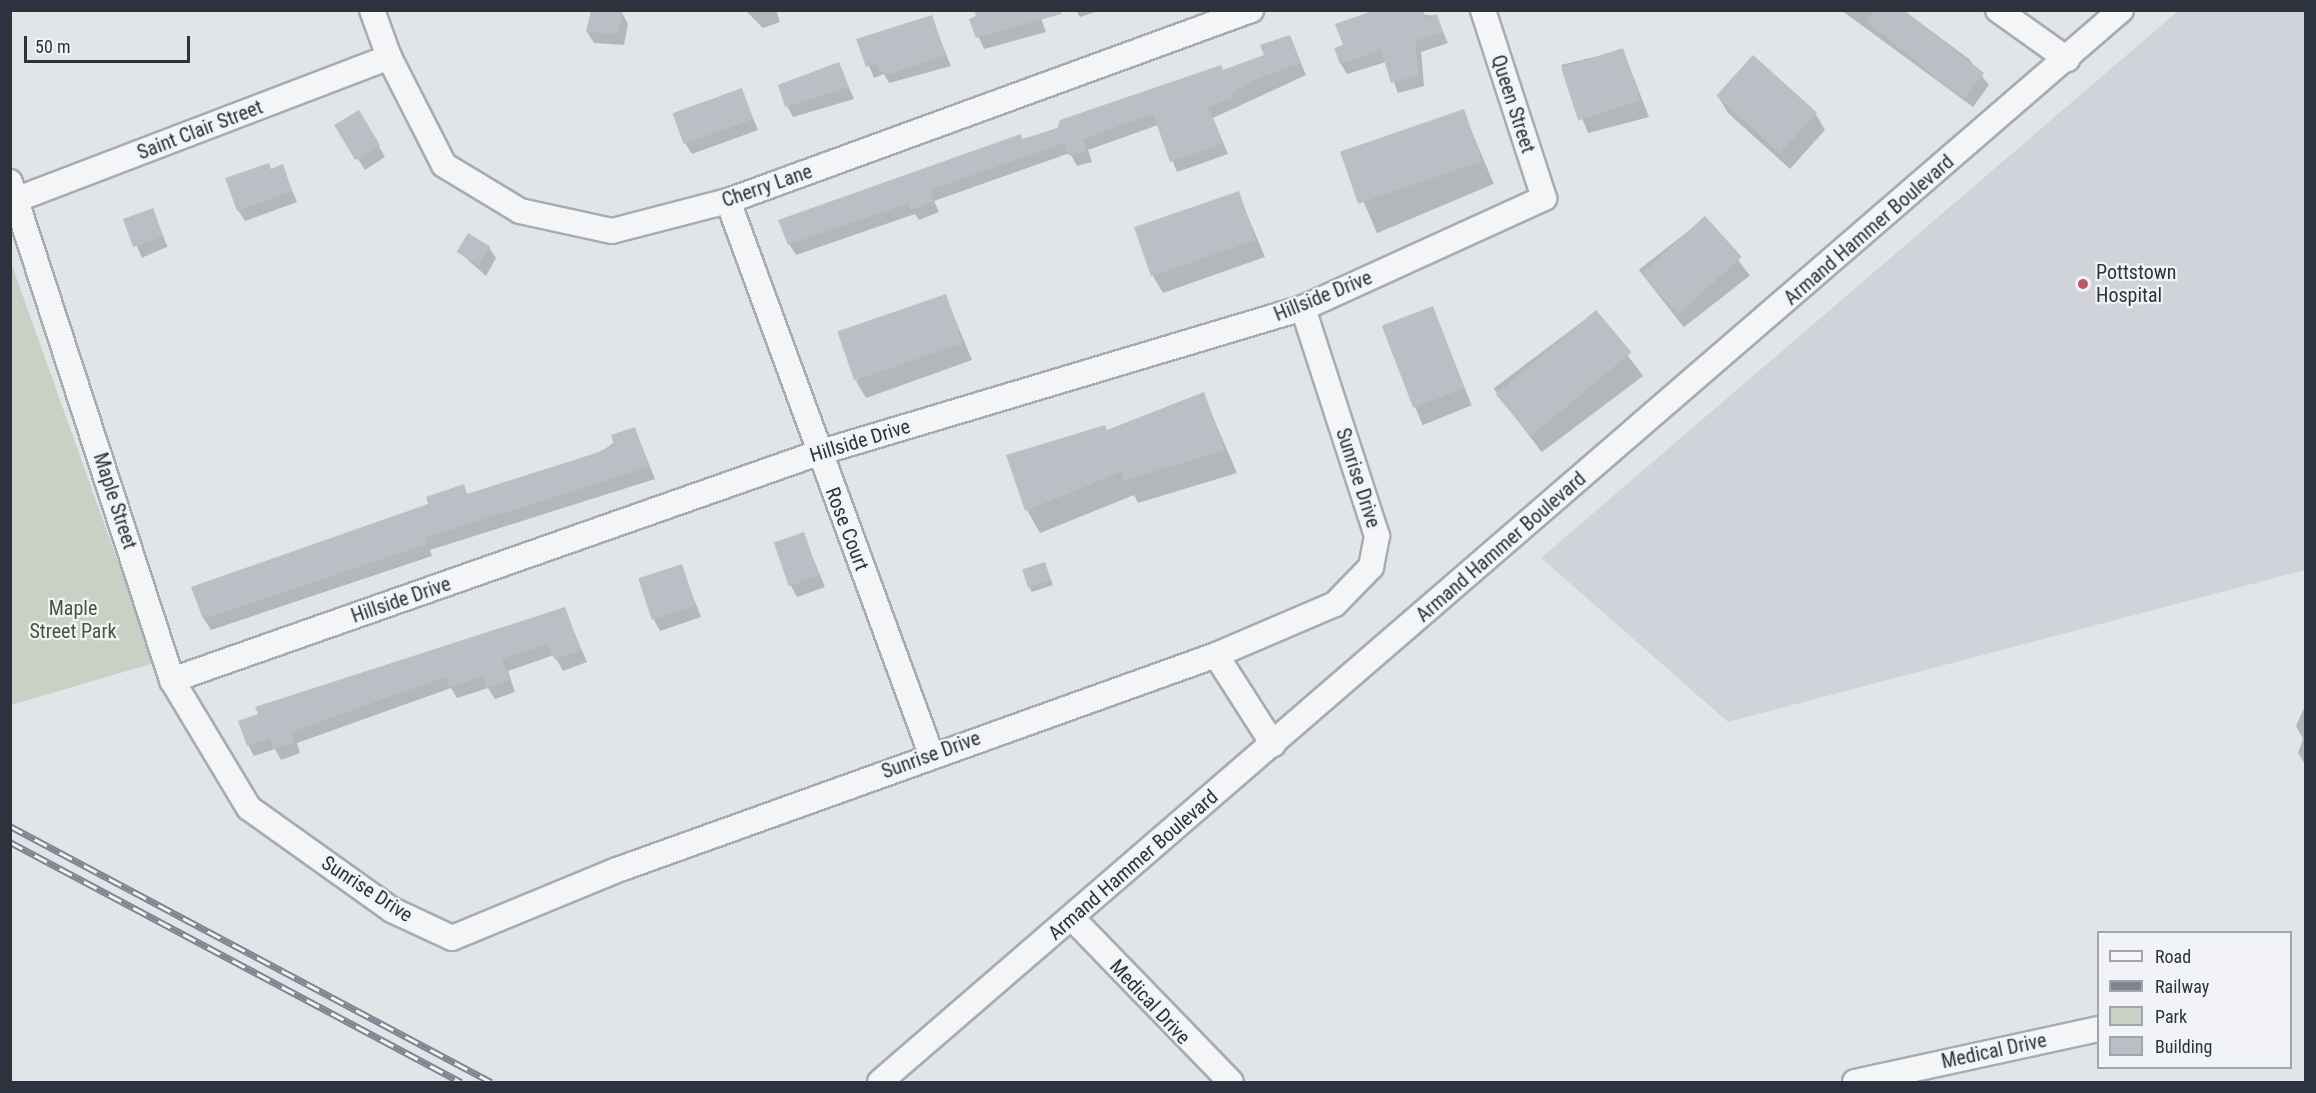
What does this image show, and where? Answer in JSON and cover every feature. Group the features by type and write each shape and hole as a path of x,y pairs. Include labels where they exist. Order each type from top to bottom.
{"street":[{"name":"Cherry Lane","path":"372,10 389,57 444,165 520,211 612,231 728,201 1251,10"},
{"name":"Queen Street","path":"1483,10 1544,198"},
{"path":"1998,10 2067,59"},
{"name":"Armand Hammer Boulevard","path":"880,1083 2121,10"},
{"name":"Saint Clair Street","path":"13,194 389,57"},
{"name":"Maple Street","path":"13,194 172,680 249,808"},
{"name":"Hillside Drive","path":"172,680 818,453 1303,308 1544,198"},
{"name":"Rose Court","path":"728,201 818,453 931,754"},
{"name":"Sunrise Drive","path":"249,808 392,910 452,938 617,870 931,754 1216,655 1335,604 1361,579 1377,554 1377,536 1303,308"},
{"path":"1216,655 1273,744"},
{"name":"Medical Drive","path":"1072,918 1231,1083"},
{"name":"Medical Drive","path":"1855,1083 2097,1029"}],"shaded area":[{"name":"Pottstown Hospital","path":"2178,11 2305,11 2305,570 1728,722 1541,558"}],"green space":[{"name":"Maple Street Park","path":"10,260 154,663 11,705 10,705"}],"building":[{"path":"591,10 623,10 618,34 586,32"},
{"path":"974,10 1061,10 1061,14 976,38 969,19 976,16"},
{"path":"1375,10 1423,10 1426,18 1437,14 1443,32 1415,41 1419,75 1391,83 1381,50 1340,64 1334,48 1343,45 1335,24"},
{"path":"1874,10 1903,10 1984,73 1966,97 1950,89 1867,22"},
{"path":"932,15 946,55 891,74 881,72 877,63 866,67 856,39"},
{"path":"1290,35 1301,63 1259,78 1231,93 1233,98 1208,107 1223,143 1170,162 1153,114 1083,139 1087,151 1069,156 1064,143 930,190 934,201 911,210 909,203 788,245 778,220 1021,134 1022,139 1057,129 1060,120 1221,65 1223,70 1264,55 1260,45"},
{"path":"1623,48 1640,100 1578,120 1561,68"},
{"path":"1753,55 1817,113 1780,153 1716,96"},
{"path":"839,62 849,87 785,107 778,85"},
{"path":"742,88 753,119 684,144 672,113"},
{"path":"1464,109 1482,161 1358,204 1340,152"},
{"path":"359,110 380,145 355,160 334,125"},
{"path":"269,163 271,169 283,164 292,191 237,211 225,178"},
{"path":"1239,191 1256,240 1151,276 1134,227"},
{"path":"153,208 163,236 133,247 123,219"},
{"path":"1705,216 1742,257 1678,314 1641,274"},
{"path":"468,233 490,246 479,265 457,252"},
{"path":"946,294 963,343 854,381 837,331"},
{"path":"1433,306 1465,388 1413,408 1382,326"},
{"path":"1596,310 1631,352 1531,436 1496,394"},
{"path":"1204,392 1225,450 1124,481 1121,472 1025,511 1006,455 1105,425 1107,430"},
{"path":"635,427 649,467 425,538 427,544 203,619 191,587 428,504 426,497 464,484 467,494 596,453 614,445 611,435"},
{"path":"804,532 819,575 789,586 774,542"},
{"path":"1045,562 1051,580 1028,587 1022,569"},
{"path":"682,564 696,606 652,620 638,578"},
{"path":"565,607 581,650 555,660 548,644 502,659 510,680 487,688 483,676 449,688 445,677 291,732 295,742 273,749 270,738 247,746 238,721 258,714 255,707"}],"railway":[{"path":"10,826 491,1082"},
{"path":"10,842 461,1082"}],"place":[{"name":"Pottstown Hospital","path":"2083,284"}]}
